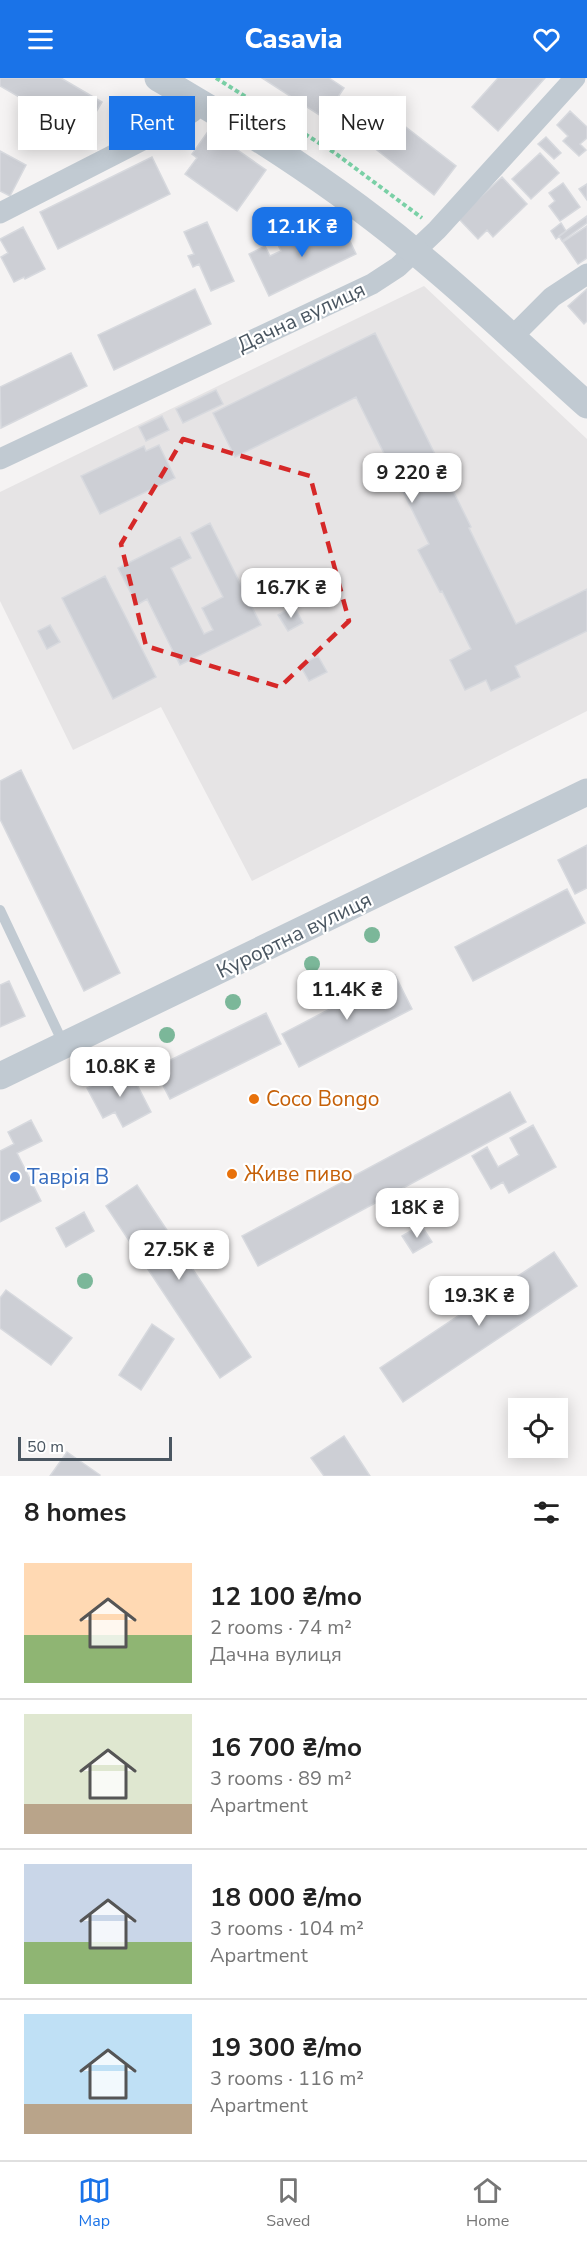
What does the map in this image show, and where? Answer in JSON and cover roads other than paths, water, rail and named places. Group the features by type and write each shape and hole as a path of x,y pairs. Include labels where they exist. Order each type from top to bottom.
{"street":[{"path":"158,78 280,152 415,251 587,405"},
{"name":"Дачна вулиця","path":"0,459 372,284 398,267 436,230 575,78"},
{"path":"0,213 174,124 201,103"},
{"path":"511,338 552,297 587,274"},
{"name":"Курортна вулиця","path":"0,1076 587,792"}],"lane":[{"path":"0,910 64,1045"}],"place":[{"name":"Coco Bongo","path":"254,1099"},
{"name":"Живе пиво","path":"232,1174"},
{"name":"Таврія В","path":"15,1177"}]}
